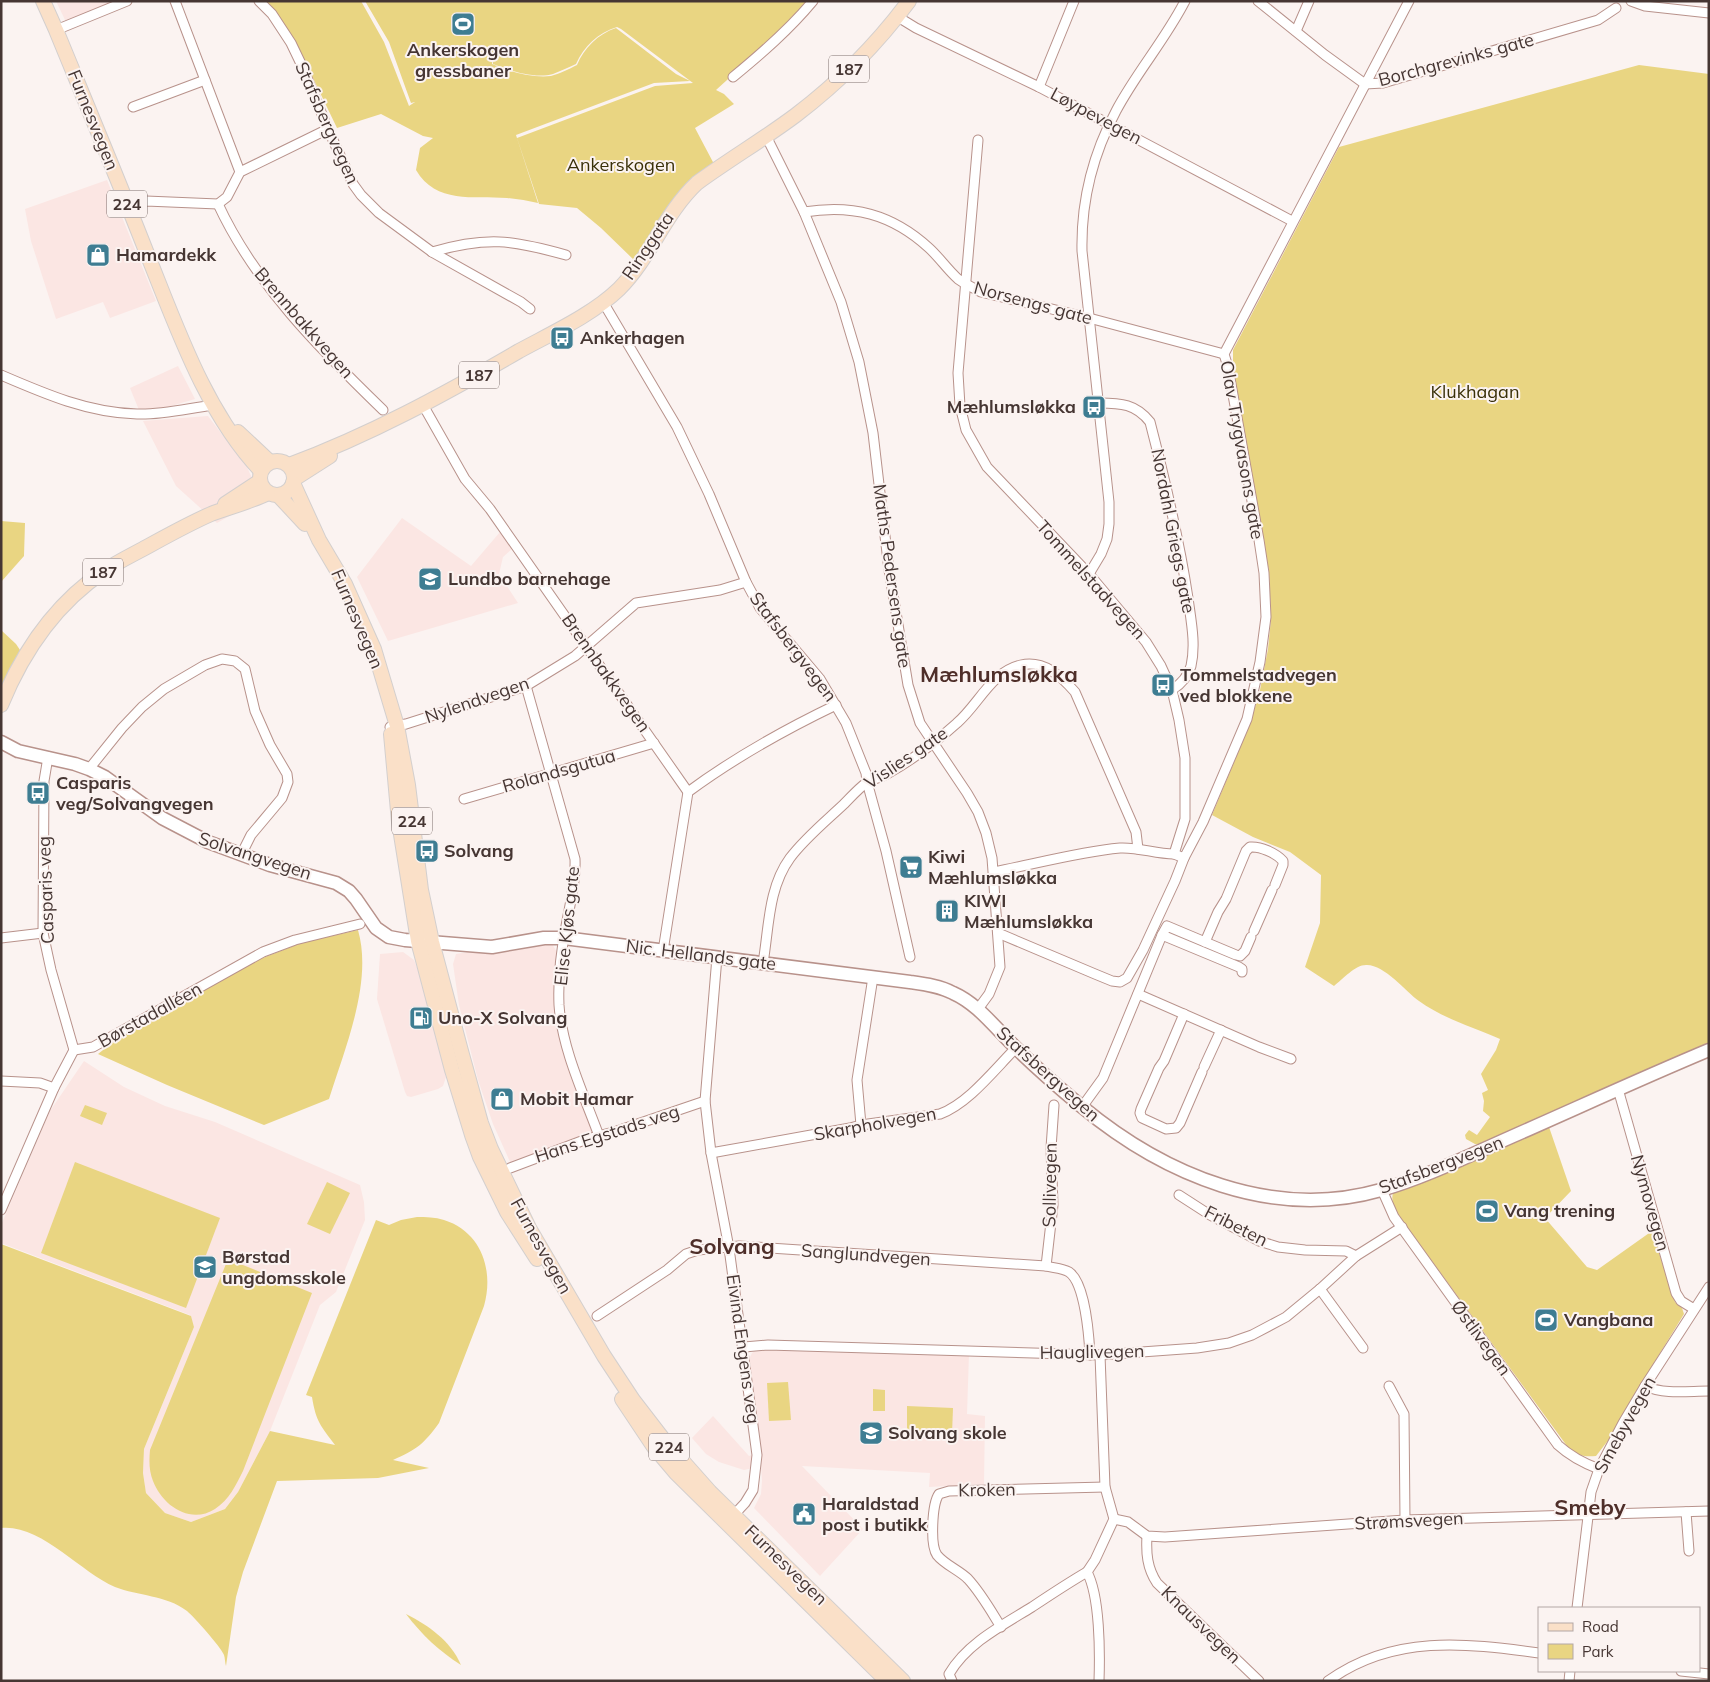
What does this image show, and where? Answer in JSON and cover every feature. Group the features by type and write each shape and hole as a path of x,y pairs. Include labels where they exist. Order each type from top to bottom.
{"main road":[{"name":"Furnesvegen","path":"43,1 182,341 224,424 248,457 263,471"},
{"name":"Ringgata","path":"292,476 351,441 424,405 604,302 628,279 676,205 697,182 796,115 842,76 898,17 909,1"},
{"path":"263,471 280,461 292,476 287,491 273,494"},
{"name":"224","path":"263,471 264,490 273,494"},
{"name":"187","path":"210,515 263,471"},
{"name":"Furnesvegen","path":"292,476 319,540 345,584 374,649 394,726 399,822 452,1070 480,1157 507,1212 556,1288 626,1407 654,1447 676,1473 730,1519 903,1681"},
{"name":"Furnesvegen","path":"273,494 293,509 319,540"},
{"name":"187","path":"1,705 14,674 35,638 71,597 89,581 158,541 210,515 273,494"},
{"name":"Solvangvegen","path":"1,742 18,751 89,768 193,836 240,855 336,883 349,891 370,921 383,934 394,938 425,942"},
{"name":"Nic. Hellands gate","path":"425,942 492,947 544,938 564,938 930,985 964,998 978,1009"},
{"name":"Stafsbergvegen","path":"978,1009 1016,1048 1082,1107 1129,1141 1153,1156 1198,1178 1234,1190 1280,1199 1338,1198 1382,1190 1470,1156 1709,1050"},
{"name":"Furnesvegen","path":"730,1519 886,1681"}],"street":[{"path":"56,30 127,1"},
{"path":"175,1 240,172"},
{"name":"Stafsbergvegen","path":"260,1 272,14 291,42 304,68 328,129 353,184 361,196 379,213 432,252 530,309"},
{"path":"733,77 798,19 813,1"},
{"path":"1039,86 1074,1"},
{"path":"1089,574 1101,554 1107,539 1109,502 1082,251 1083,215 1088,185 1116,110 1185,1"},
{"name":"Borchgrevinks gate","path":"1258,1 1325,55 1365,84 1383,83 1591,22 1604,17 1616,8"},
{"path":"1296,31 1309,1"},
{"name":"Olav Trygvasons gate","path":"998,933 1112,981 1120,982 1127,978 1143,950 1184,858 1201,827 1247,718 1257,678 1266,617 1264,573 1259,540 1228,367 1224,354 1292,220 1409,1"},
{"path":"1631,1 1646,6 1709,13"},
{"name":"Løypevegen","path":"898,17 904,22 962,51 1039,86 1292,220"},
{"path":"133,107 205,80"},
{"path":"128,206 146,201 218,204 227,197 240,172 328,129"},
{"name":"Maths Pedersens gate","path":"766,136 804,212 841,302 859,362 873,434 888,570 908,685 920,723 967,793 978,812 986,833 994,872 1000,967 998,976 989,994 978,1009"},
{"name":"Tommelstadvegen","path":"978,140 958,372 960,406 966,430 987,467 1089,574 1146,642 1161,666 1172,690 1185,758 1186,819 1174,854"},
{"name":"Brennbakkvegen","path":"218,204 226,221 248,256 279,300 328,357 383,410"},
{"name":"Norsengs gate","path":"804,212 826,208 860,210 887,220 910,233 928,248 957,278 981,292 1089,318 1224,354"},
{"path":"432,252 461,244 504,241 527,244 566,256"},
{"name":"Stafsbergvegen","path":"604,302 677,427 709,494 746,582 760,608 820,679 853,739 866,773 910,957"},
{"path":"1,375 78,405 119,412 138,414 161,413 214,405"},
{"name":"Nordahl Griegs gate","path":"1099,402 1125,404 1143,413 1150,422 1165,478 1184,570 1193,635 1190,668 1181,684 1172,690"},
{"name":"Brennbakkvegen","path":"424,405 465,479 490,510 688,792"},
{"name":"Nylendvegen","path":"394,726 526,686 556,669 587,647 636,603 720,590 746,582"},
{"path":"89,768 136,714 164,689 205,665 222,659 235,661 245,669 255,711 270,745 287,774 288,782 282,798 251,834 240,855"},
{"name":"Vislies gate","path":"763,963 772,897 790,858 826,820 867,782 885,775 934,743 959,721 1002,674 1010,669 1030,664 1040,665 1053,671 1075,692 1136,832 1138,848"},
{"name":"Elise Kjøs gate","path":"526,686 575,858 576,874 564,938 559,1005 574,1070 599,1136"},
{"path":"663,951 688,792 744,754 836,705"},
{"name":"Rolandsgutua","path":"464,799 654,743"},
{"name":"Casparis veg","path":"48,757 44,781 43,933 51,970 74,1050"},
{"path":"1082,1107 1103,1078 1167,926 1205,942 1236,955 1240,956 1245,951 1283,865 1283,860 1255,846 1250,847 1246,851 1205,942"},
{"path":"994,872 1090,852 1121,848 1138,848 1158,854 1174,854 1184,858"},
{"name":"Børstadalléen","path":"1,1210 54,1088 74,1050 93,1047 263,952 295,940 360,924"},
{"path":"1,938 43,933"},
{"path":"1162,935 1239,967 1242,969 1242,972"},
{"name":"Eivind Engens veg","path":"717,957 705,1102 711,1153 729,1248 744,1347 757,1455 753,1490 745,1503 730,1519"},
{"path":"861,1125 857,1080 873,977"},
{"path":"1138,994 1291,1059"},
{"path":"1184,1014 1140,1113 1142,1118 1166,1129 1176,1128 1180,1123 1221,1030"},
{"name":"Skarpholvegen","path":"711,1153 861,1125 940,1114 963,1101 1016,1048"},
{"path":"1,1081 40,1083 54,1088"},
{"name":"Nymovegen","path":"1618,1089 1676,1293 1681,1301 1694,1309"},
{"name":"Hans Egstads veg","path":"510,1168 535,1157 705,1102"},
{"name":"Sollivegen","path":"1046,1266 1053,1205 1051,1148 1054,1105"},
{"name":"Østlivegen","path":"1382,1190 1388,1207 1558,1444 1569,1455 1585,1464 1599,1468"},
{"name":"Fribeten","path":"1180,1195 1217,1219 1259,1241 1278,1247 1346,1251 1356,1256"},
{"name":"Hauglivegen","path":"744,1347 768,1345 1090,1355 1197,1348 1239,1340 1280,1321 1320,1289 1356,1256 1402,1227"},
{"name":"Sanglundvegen","path":"596,1316 667,1270 686,1254 698,1250 739,1246 1046,1266 1068,1272 1074,1278 1083,1302 1090,1355"},
{"name":"Smebyvegen","path":"1577,1607 1591,1492 1599,1468 1645,1386 1709,1287"},
{"path":"1320,1289 1363,1348"},
{"path":"952,1681 949,1674 964,1654 1001,1627 1087,1572 1103,1545 1114,1519 1105,1488 1100,1355"},
{"path":"1389,1386 1404,1414 1405,1520"},
{"path":"1645,1386 1654,1390 1669,1392 1709,1391"},
{"name":"Kroken","path":"1001,1627 968,1579 938,1555 934,1548 935,1502 939,1494 950,1491 1105,1488"},
{"name":"Strømsvegen","path":"1147,1536 1202,1535 1405,1520 1709,1511"},
{"path":"1686,1512 1689,1551"},
{"path":"1114,1519 1128,1522 1147,1536"},
{"name":"Knausvegen","path":"1147,1536 1148,1564 1157,1583 1259,1681"},
{"path":"1087,1572 1092,1581 1096,1608 1100,1648 1099,1681"},
{"path":"1328,1681 1347,1668 1359,1663 1386,1653 1417,1646 1455,1644 1538,1653"},
{"path":"1690,1672 1709,1674"}],"shaded area":[{"path":"56,1 117,1 66,22"},
{"path":"107,180 156,301 110,318 103,302 56,319 31,241 25,209"},
{"path":"178,366 195,399 161,409 139,410 130,388"},
{"path":"208,416 247,467 261,498 217,523 176,486 143,421"},
{"name":"Lundbo barnehage","path":"402,518 471,566 500,532 512,549 503,557 499,574 518,603 388,641 357,577"},
{"path":"552,944 557,952 556,993 594,1134 511,1164 493,1124 478,1080 459,1005 453,964 456,954 469,952 494,954"},
{"path":"403,952 414,960 424,985 446,1077 443,1086 438,1089 411,1097 407,1096 405,1092 377,999 380,954"},
{"name":"Børstad ungdomsskole","path":"84,1061 124,1087 165,1106 215,1122 360,1185 364,1202 365,1220 336,1292 320,1305 270,1431 238,1492 225,1509 191,1522 165,1513 146,1493 143,1473 144,1449 194,1327 190,1315 1,1243 1,1225 50,1111"},
{"name":"Solvang skole","path":"756,1350 969,1354 967,1414 985,1416 984,1484 929,1487 930,1473 802,1466 863,1529 820,1576 754,1508 761,1494 762,1481 748,1361"},
{"path":"713,1416 749,1456 754,1454 753,1468 744,1470 719,1462 706,1454 692,1438"}],"green space":[{"name":"Ankerskogen","path":"266,1 361,1 384,42 409,106 415,102 411,103 389,42 365,1 809,1 759,51 716,90 724,94 734,104 695,128 714,164 635,261 577,208 539,204 517,138 655,86 693,83 621,29 617,27 592,41 583,51 576,64 553,74 540,76 551,76 577,65 592,42 616,28 676,74 690,81 654,83 516,135 538,203 519,199 456,196 434,188 424,181 416,170 420,148 433,138 423,136 381,114 337,128 299,49 273,8","holes":["492,54 493,64 521,73 492,64"]},
{"name":"Klukhagan","path":"1639,65 1709,74 1709,1045 1483,1145 1475,1144 1466,1139 1465,1135 1469,1130 1477,1135 1490,1117 1483,1111 1484,1101 1482,1093 1488,1090 1481,1074 1496,1050 1500,1039 1448,1018 1428,1007 1413,997 1387,973 1373,966 1358,967 1334,986 1305,967 1320,923 1321,875 1290,852 1253,837 1212,815 1250,724 1260,690 1268,649 1271,619 1269,572 1233,369 1233,350 1339,147"},
{"path":"1,521 25,523 24,556 1,582"},
{"path":"1,630 20,650 1,691"},
{"path":"358,930 362,950 360,993 349,1037 329,1099 264,1125 98,1054 117,1039 260,959 301,943"},
{"path":"85,1105 107,1113 102,1125 80,1116"},
{"path":"1549,1127 1571,1191 1545,1218 1587,1267 1597,1270 1652,1231 1675,1302 1682,1308 1684,1314 1610,1438 1596,1456 1580,1455 1567,1446 1396,1212 1392,1200 1395,1189"},
{"path":"75,1162 220,1218 186,1308 41,1253"},
{"path":"327,1182 350,1193 330,1234 307,1224"},
{"path":"417,1217 444,1220 468,1234 482,1254 487,1279 487,1293 484,1306 439,1423 419,1446 393,1460 429,1468 378,1478 277,1481 243,1572 236,1597 226,1666 224,1655 218,1646 190,1614 179,1606 161,1599 115,1587 31,1533 1,1528 1,1244 191,1316 194,1327 144,1449 143,1473 146,1493 165,1513 191,1522 225,1509 238,1492 270,1431 335,1445 320,1423 315,1412 312,1397 306,1395 376,1220 389,1225 401,1220"},
{"path":"228,1259 312,1293 243,1471 235,1487 228,1497 215,1509 196,1515 187,1514 170,1505 157,1490 149,1462 150,1450"},
{"path":"788,1382 791,1420 769,1421 767,1383"},
{"path":"873,1389 885,1390 885,1411 873,1411"},
{"path":"907,1406 953,1408 952,1434 907,1433"},
{"path":"406,1614 445,1641 461,1665 431,1642"}],"place":[{"name":"Ankerskogen gressbaner","path":"463,24"},
{"name":"Hamardekk","path":"98,255"},
{"name":"Ankerhagen","path":"562,338"},
{"name":"Mæhlumsløkka","path":"1094,407"},
{"name":"Lundbo barnehage","path":"430,579"},
{"name":"Tommelstadvegen ved blokkene","path":"1163,685"},
{"name":"Casparis veg/Solvangvegen","path":"38,793"},
{"name":"Solvang","path":"427,851"},
{"name":"Kiwi Mæhlumsløkka","path":"911,867"},
{"name":"KIWI Mæhlumsløkka","path":"947,911"},
{"name":"Uno-X Solvang","path":"421,1018"},
{"name":"Mobit Hamar","path":"502,1099"},
{"name":"Vang trening","path":"1487,1211"},
{"name":"Børstad ungdomsskole","path":"205,1267"},
{"name":"Vangbana","path":"1546,1320"},
{"name":"Solvang skole","path":"871,1433"},
{"name":"Haraldstad post i butikk","path":"804,1514"}],"district":[{"name":"Mæhlumsløkka","path":"999,674"},
{"name":"Solvang","path":"732,1246"},
{"name":"Smeby","path":"1590,1507"}]}
